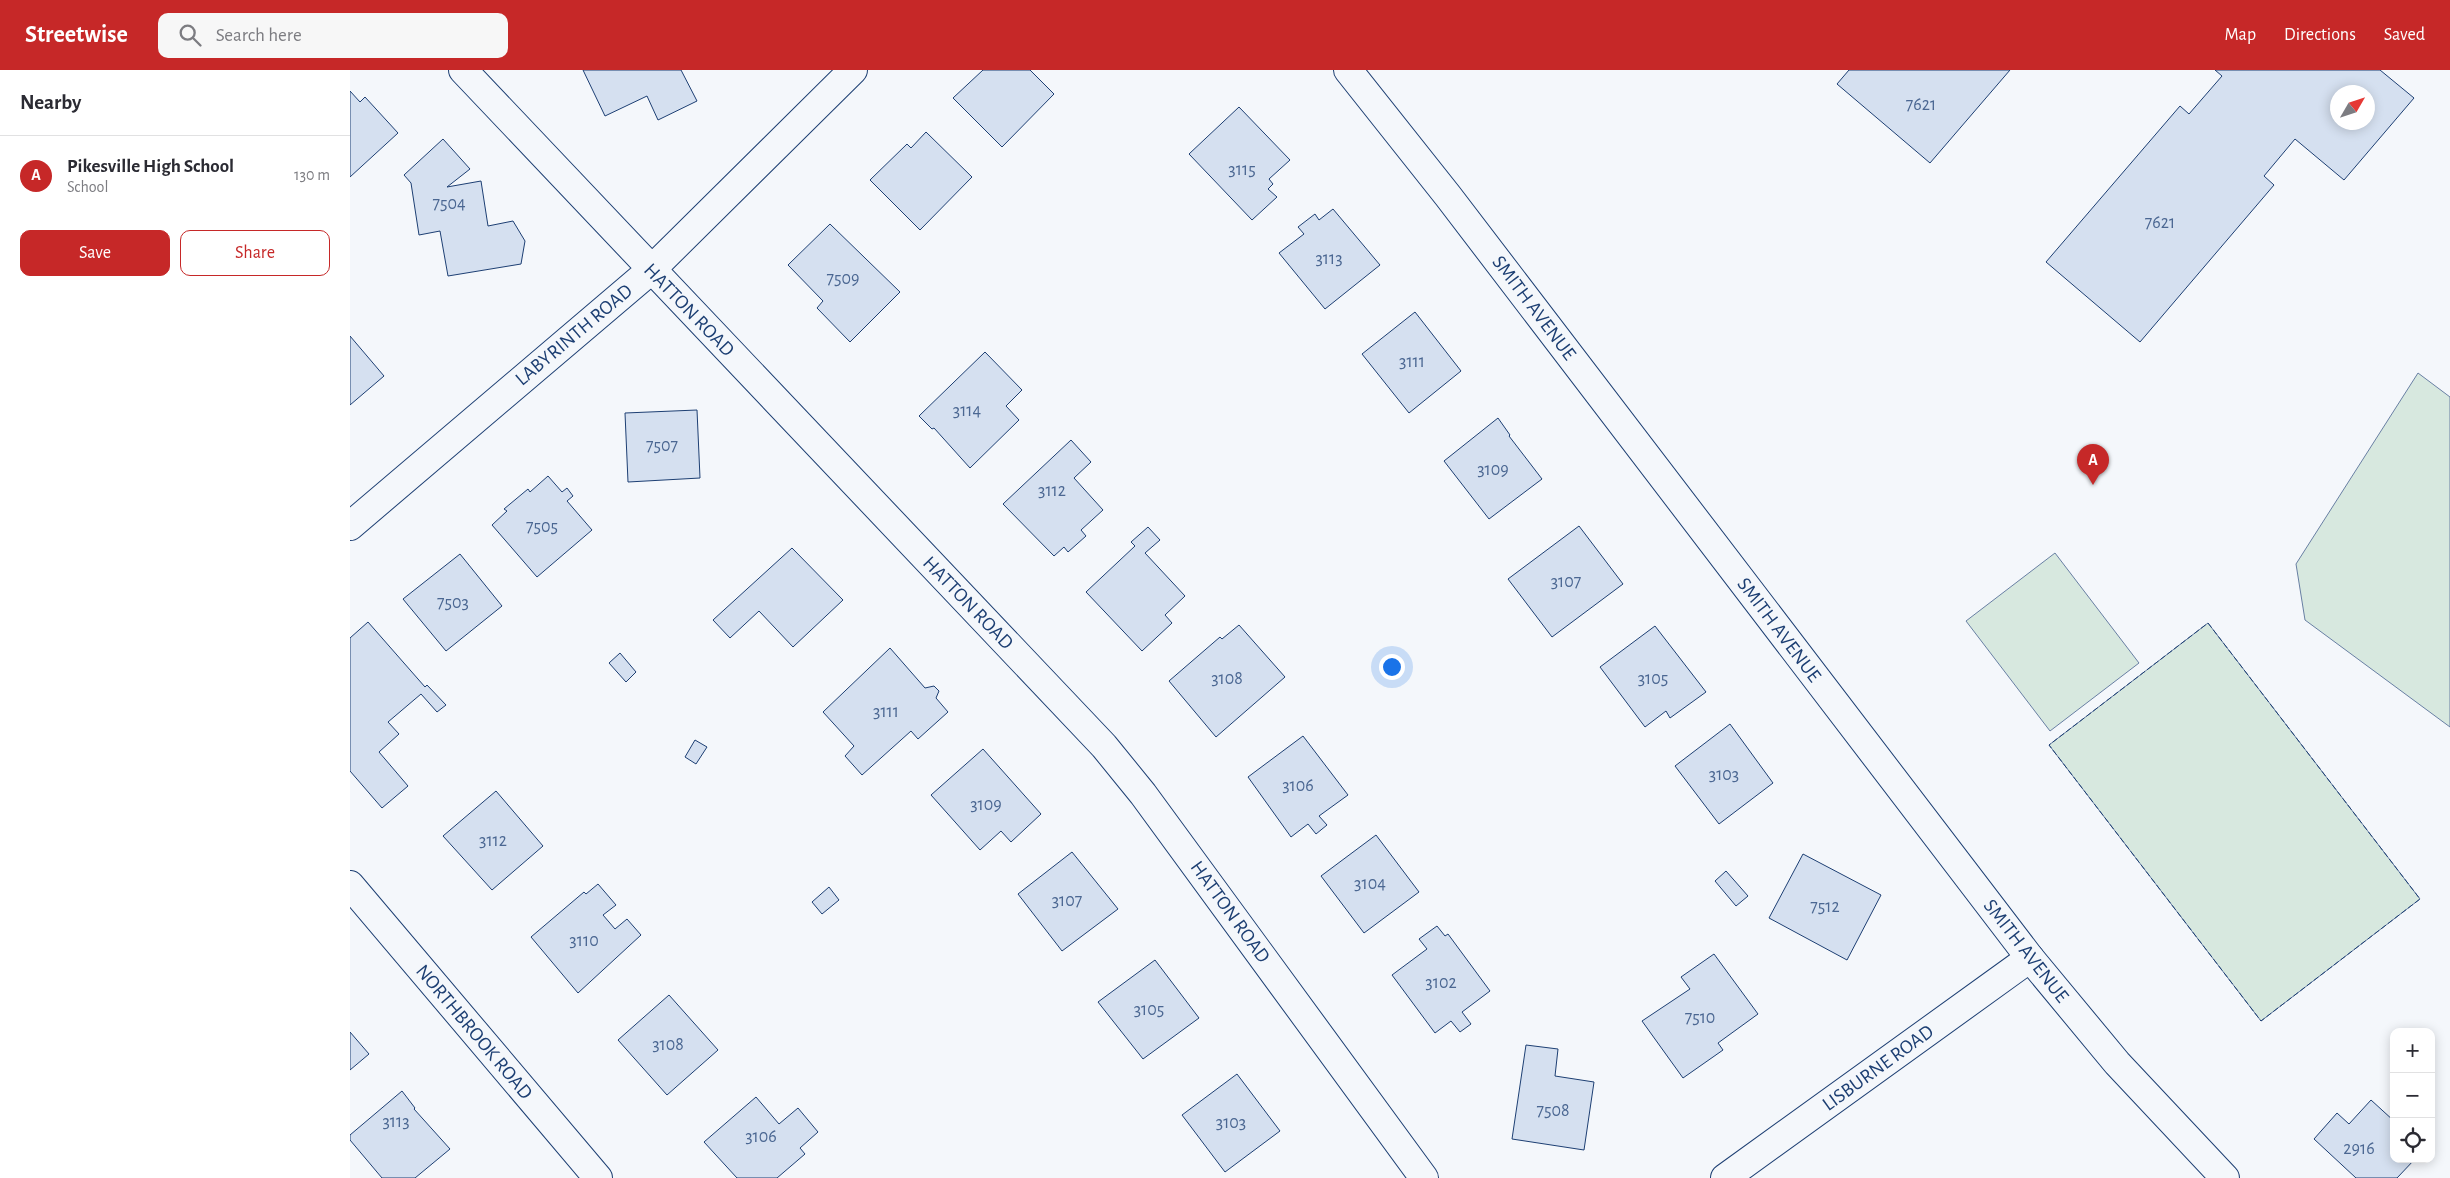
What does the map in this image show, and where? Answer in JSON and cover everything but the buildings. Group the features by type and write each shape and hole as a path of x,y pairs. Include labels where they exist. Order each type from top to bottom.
{"street":[{"name":"HATTON ROAD","path":"463,70 1104,746 1143,794 1424,1178"},
{"name":"LABYRINTH ROAD","path":"350,526 651,270 853,70"},
{"name":"SMITH AVENUE","path":"1348,70 1448,196 2030,958 2117,1063 2226,1178"},
{"name":"NORTHBROOK ROAD","path":"350,885 598,1178"},
{"name":"LISBURNE ROAD","path":"1725,1178 2030,958"}],"shaded area":[{"path":"2418,373 2450,397 2450,727 2305,620 2296,564"},
{"path":"2055,553 2139,663 2050,731 1966,621"},
{"path":"2208,623 2420,899 2261,1021 2049,745"}],"fence":[{"path":"2208,623 2420,899 2261,1021 2049,745 2208,623"}],"place":[{"name":"Pikesville High School","path":"2093,485"}]}
